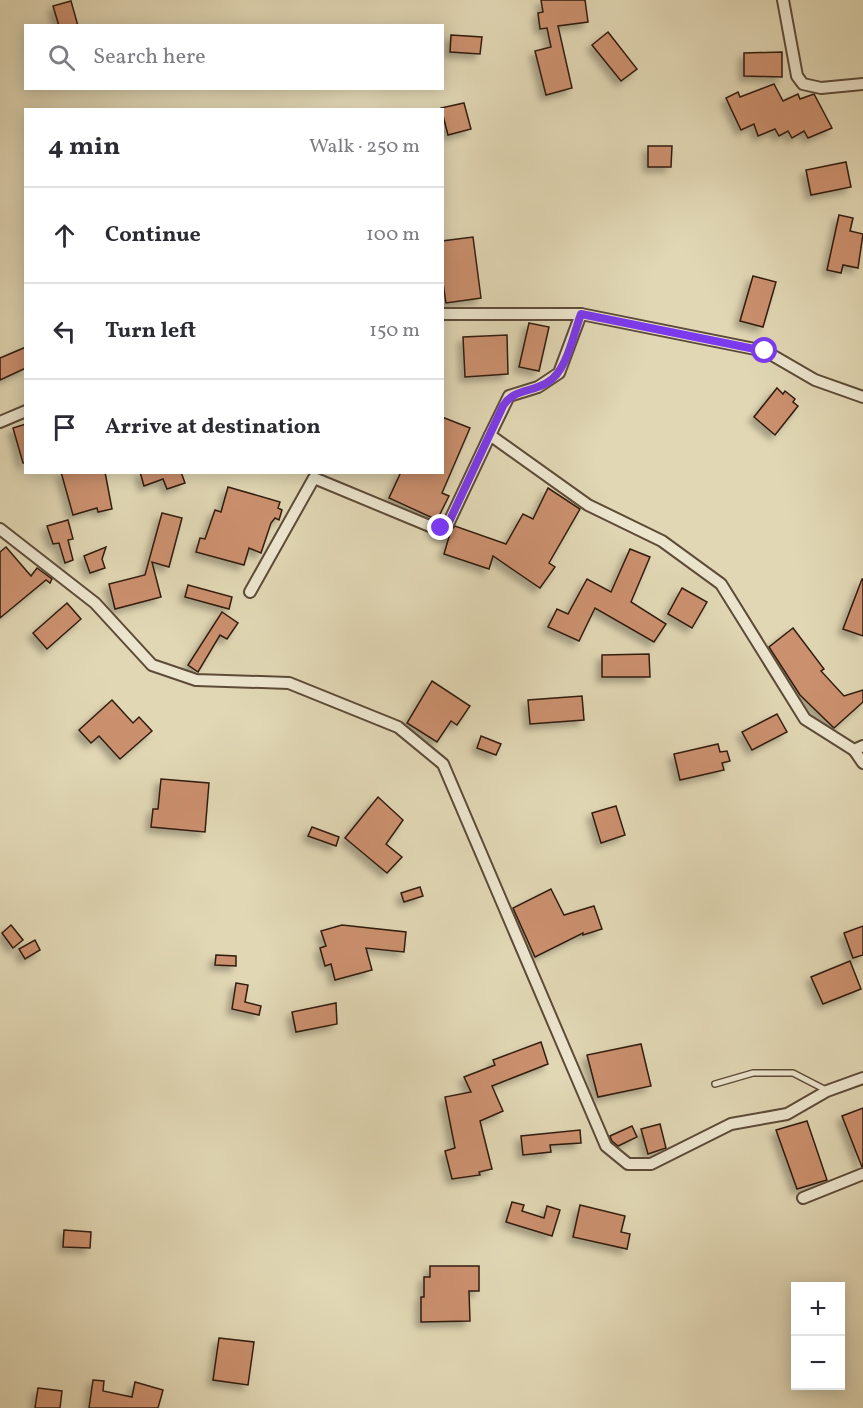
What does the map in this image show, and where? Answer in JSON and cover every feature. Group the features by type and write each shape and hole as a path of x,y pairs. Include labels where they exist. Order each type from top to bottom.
{"street":[{"path":"783,0 797,76 803,84 821,88 863,84"},
{"path":"444,314 581,314 765,351 815,380 863,397"},
{"path":"250,592 314,478 432,527 441,528 449,522 509,396 538,387 559,373 581,314"},
{"path":"0,422 24,412"},
{"path":"490,435 588,505 662,541 721,584 805,719 859,748 863,764"},
{"path":"0,529 95,603 152,665 196,680 289,683 398,727 443,764 523,957 606,1146 627,1164 651,1164 731,1124 787,1114 827,1091 863,1078"},
{"path":"803,1198 863,1174"}],"lane":[{"path":"715,1084 753,1073 793,1073 827,1091"}],"building":[{"path":"541,0 585,0 588,22 558,26 572,88 546,95 535,51 551,47 547,28 540,29 538,13 543,12"},
{"path":"71,1 77,24 58,24 53,6"},
{"path":"608,32 637,69 621,81 592,45"},
{"path":"451,35 482,37 480,54 450,52"},
{"path":"782,52 782,77 744,76 744,53"},
{"path":"774,84 783,101 798,94 800,99 814,94 832,128 808,138 804,131 792,138 788,131 779,136 775,129 758,136 754,124 741,130 726,98 738,92 740,97"},
{"path":"464,103 471,129 448,135 444,108 441,108"},
{"path":"648,146 672,146 671,167 648,167"},
{"path":"846,162 851,187 811,195 806,170"},
{"path":"839,215 853,218 850,231 863,234 858,268 843,265 841,273 827,270"},
{"path":"473,237 481,298 446,303 444,241"},
{"path":"753,276 776,282 763,327 740,321"},
{"path":"529,323 549,327 539,371 519,367"},
{"path":"507,335 508,374 465,377 463,337"},
{"path":"24,348 24,369 0,380 0,358"},
{"path":"777,388 783,394 785,391 795,399 793,402 798,406 775,435 754,417"},
{"path":"444,418 470,428 442,493 449,496 437,520 389,498 400,474 444,474"},
{"path":"24,425 24,463 23,463 13,428"},
{"path":"62,474 105,474 112,509 98,512 97,508 73,515"},
{"path":"141,474 182,474 185,483 167,489 163,479 144,486"},
{"path":"228,487 280,502 278,508 282,510 279,520 275,518 271,523 261,553 249,548 244,565 196,552 200,538 205,539 215,510 221,512"},
{"path":"548,488 580,509 549,563 555,567 540,588 493,556 489,569 444,554 451,530 455,526 506,544 523,514 533,519"},
{"path":"162,513 182,518 169,567 152,562 161,597 115,609 109,584 145,575"},
{"path":"68,520 73,539 68,540 73,560 65,563 59,543 53,544 47,526"},
{"path":"6,547 31,576 37,568 52,579 50,583 46,580 0,618 0,552"},
{"path":"106,547 102,559 105,568 90,573 84,556"},
{"path":"630,549 650,557 631,602 666,624 654,642 595,608 579,641 548,627 557,609 568,614 587,579 611,592"},
{"path":"863,579 863,636 843,629"},
{"path":"188,585 232,597 229,609 185,597"},
{"path":"682,588 707,602 692,628 668,614"},
{"path":"67,603 81,619 47,649 33,633"},
{"path":"222,612 238,623 227,639 220,635 198,672 188,665"},
{"path":"793,628 824,669 821,671 844,696 863,690 863,702 834,728 800,695 769,647"},
{"path":"649,654 650,677 602,677 602,655"},
{"path":"432,681 470,706 457,725 451,721 437,742 407,723"},
{"path":"582,696 584,720 530,724 528,700"},
{"path":"112,700 133,723 139,717 152,731 120,759 99,736 91,743 79,730"},
{"path":"777,714 787,732 752,750 742,732"},
{"path":"481,736 501,744 496,755 477,748"},
{"path":"718,744 720,752 727,751 730,761 722,763 724,770 680,780 674,754"},
{"path":"161,779 209,783 205,832 151,827 153,809 158,809"},
{"path":"378,797 403,820 386,844 402,857 387,873 345,838"},
{"path":"616,806 625,835 601,843 592,813"},
{"path":"312,827 339,837 336,846 308,836"},
{"path":"420,887 423,896 404,902 401,893"},
{"path":"551,889 564,915 594,906 602,929 583,935 583,933 535,957 513,908"},
{"path":"11,925 23,940 13,948 2,933"},
{"path":"342,925 406,932 404,952 366,948 372,970 335,980 331,964 325,966 320,948 326,946 321,931"},
{"path":"863,926 863,955 853,958 844,933"},
{"path":"35,940 40,950 25,959 19,949"},
{"path":"216,955 236,956 236,966 215,965"},
{"path":"850,961 861,989 823,1004 811,977"},
{"path":"236,983 248,985 245,1002 261,1006 259,1015 232,1009"},
{"path":"336,1003 337,1024 296,1032 292,1012"},
{"path":"541,1042 548,1064 492,1086 503,1111 480,1121 492,1169 479,1172 480,1175 452,1179 445,1151 455,1148 445,1097 471,1092 464,1077 495,1065 493,1060"},
{"path":"641,1044 651,1086 598,1097 587,1055"},
{"path":"863,1108 863,1167 862,1167 842,1116"},
{"path":"807,1121 827,1180 797,1189 776,1130"},
{"path":"660,1124 666,1148 648,1154 641,1129"},
{"path":"632,1126 637,1137 618,1146 612,1141 610,1136"},
{"path":"580,1130 581,1143 550,1145 551,1152 523,1155 521,1136"},
{"path":"512,1202 524,1205 522,1211 544,1218 547,1206 560,1210 552,1236 506,1222"},
{"path":"580,1205 625,1216 621,1232 630,1234 627,1249 573,1237"},
{"path":"64,1230 91,1232 90,1248 63,1247"},
{"path":"430,1266 479,1266 479,1291 469,1291 470,1321 421,1322 424,1277 430,1277"},
{"path":"219,1338 254,1342 248,1385 213,1380"},
{"path":"93,1380 104,1381 103,1391 132,1397 135,1382 163,1390 158,1408 89,1408"},
{"path":"38,1388 62,1391 60,1408 35,1408"}],"route":[{"path":"441,528 449,522 509,396 549,382 559,373 581,314 765,351"}]}
